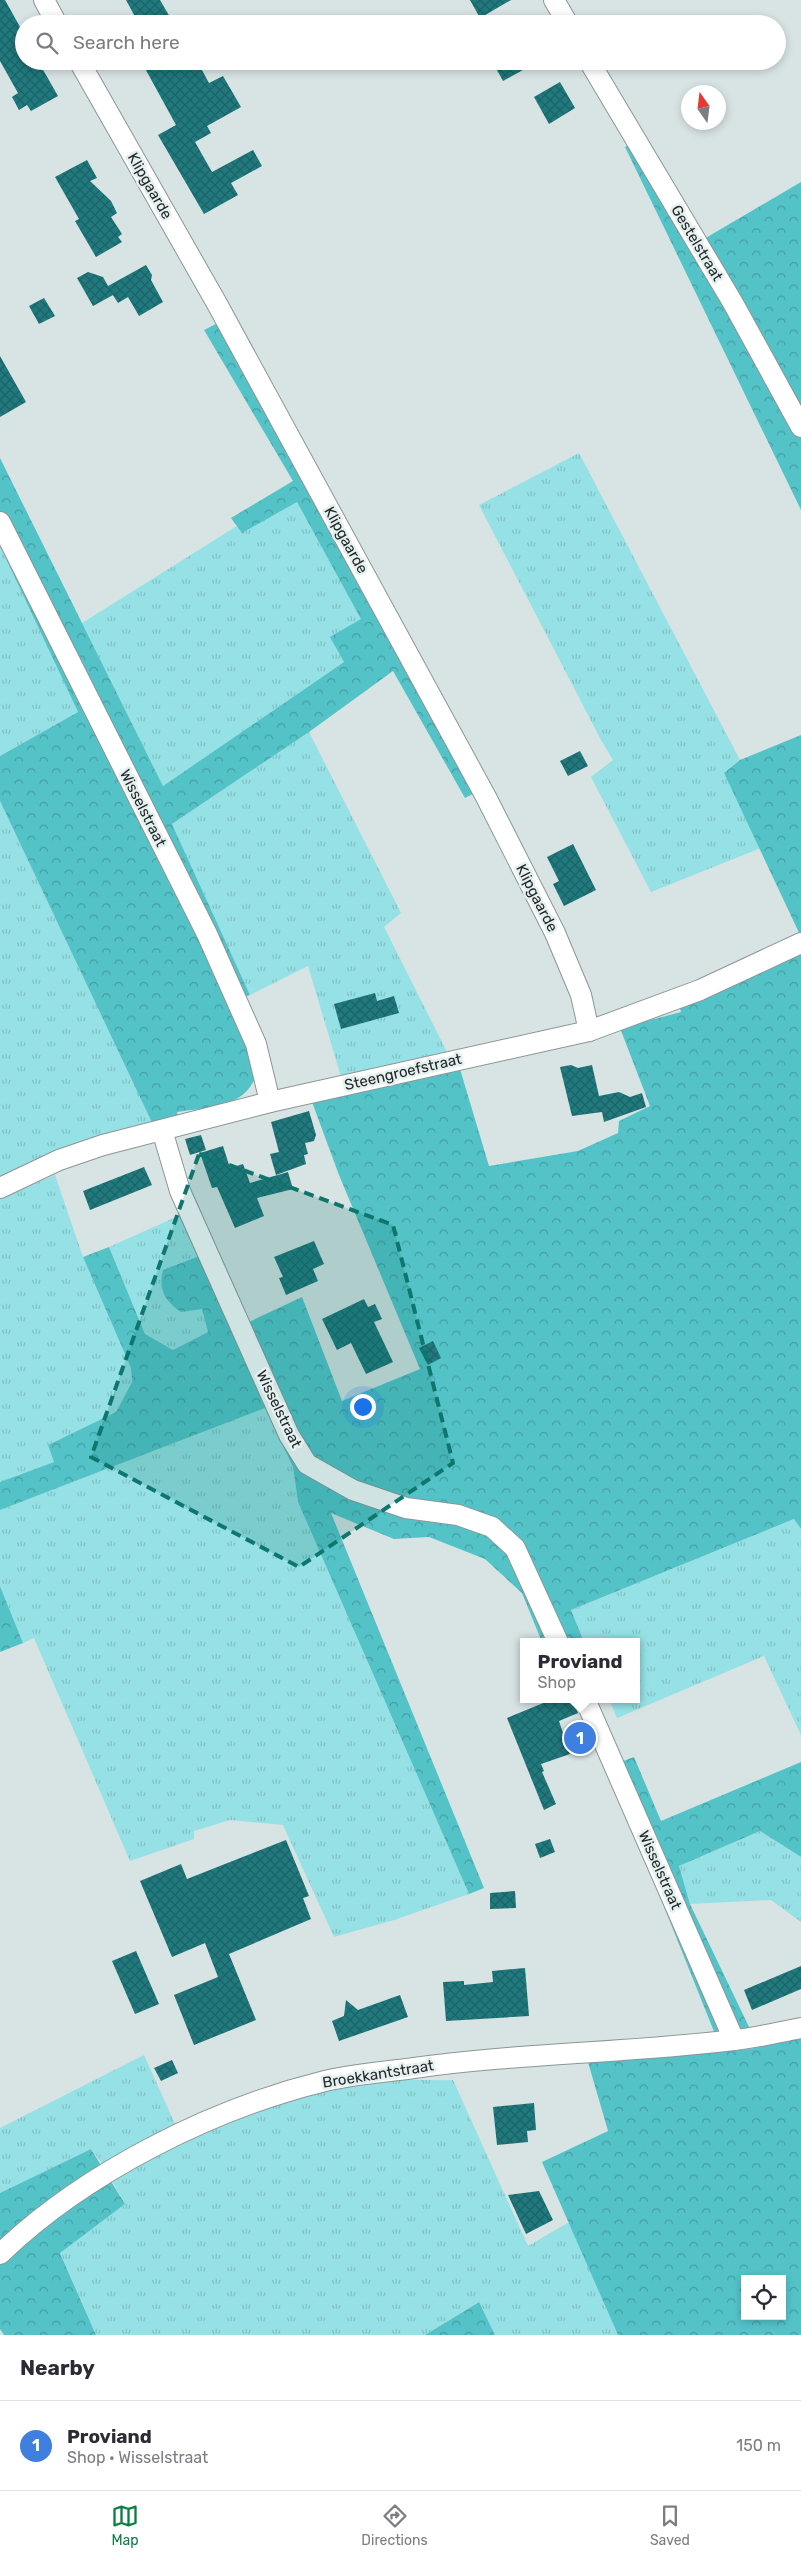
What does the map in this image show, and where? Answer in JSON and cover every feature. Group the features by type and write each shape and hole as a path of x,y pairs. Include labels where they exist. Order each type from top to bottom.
{"street":[{"path":"44,0 52,15"},
{"path":"554,0 563,15"},
{"name":"Klipgaarde","path":"84,70 216,302 486,797 555,933 581,995 589,1031"},
{"name":"Gestelstraat","path":"594,70 733,303 801,427"},
{"name":"Wisselstraat","path":"0,522 207,934 256,1044 270,1102"},
{"name":"Steengroefstraat","path":"0,1188 59,1160 103,1145 270,1102 589,1031 700,990 801,943"},
{"name":"Wisselstraat","path":"162,1130 180,1191 289,1436 307,1464 353,1490 406,1508 458,1515 492,1527 515,1548 556,1638"},
{"name":"Wisselstraat","path":"587,1703 734,2040"},
{"name":"Broekkantstraat","path":"0,2254 29,2227 101,2178 169,2139 246,2107 326,2081 459,2062 734,2040 801,2028"}],"highlighted area":[{"path":"199,1154 393,1225 453,1463 299,1567 91,1457"}],"green space":[{"path":"632,143 692,246 801,182 801,510 625,147"},
{"path":"218,323 488,786 465,798 393,671 309,732 172,824 250,995 233,1001 256,1076 243,1095 233,1101 223,1105 177,1112 179,1122 155,1129 0,801 0,756 78,712 0,546 0,458 163,786 344,662 330,637 361,619 297,502 242,533 231,518 293,481 204,330"},
{"path":"579,453 740,760 724,773 761,848 651,892 591,777 613,760 479,505"},
{"path":"297,502 362,619 344,662 163,786 82,623 237,526 242,532"},
{"path":"0,546 78,712 0,756"},
{"path":"309,732 401,913 384,927 447,1052 342,1080 308,966 250,995 172,824"},
{"path":"801,735 801,937 724,773 740,760"},
{"path":"0,801 155,1129 0,1185"},
{"path":"801,944 801,1529 794,1519 571,1610 582,1638 540,1638 522,1593 485,1559 429,1537 394,1539 331,1513 484,1888 469,1894 298,1502 293,1467 265,1408 0,1510 0,1482 54,1462 48,1445 116,1412 132,1382 131,1368 83,1257 109,1247 145,1334 173,1350 208,1332 202,1309 181,1312 167,1299 161,1283 163,1270 202,1255 234,1329 302,1297 342,1401 420,1369 339,1175 312,1102 460,1069 489,1166 578,1151 618,1133 619,1121 650,1106 620,1028 681,1012 678,1002"},
{"path":"55,1175 83,1257 131,1368 132,1382 116,1412 48,1445 55,1462 0,1482 0,1199"},
{"path":"185,1213 202,1255 202,1309 208,1332 173,1350 145,1334 109,1247"},
{"path":"265,1408 293,1467 298,1502 469,1894 394,1920 334,1937 283,1825 230,1820 194,1831 194,1839 130,1861 34,1638 23,1643 0,1586 0,1510"},
{"path":"794,1519 801,1529 801,1735 764,1656 617,1718 611,1703 640,1703 640,1638 582,1638 571,1610"},
{"path":"0,1586 23,1643 0,1652"},
{"path":"634,1757 661,1821 801,1762 801,1857 760,1831 679,1866 690,1904 750,2029 715,2034 608,1767"},
{"path":"760,1831 801,1857 801,1922 771,1900 690,1904 679,1866"},
{"path":"801,2038 801,2335 618,2335 542,2162 608,2131 588,2062 750,2049"},
{"path":"144,2055 175,2124 103,2165 91,2149 0,2193 0,2128"},
{"path":"453,2080 528,2246 569,2222 618,2335 495,2335 478,2302 425,2335 96,2335 60,2252 125,2204 112,2181 206,2133 271,2107 304,2097 338,2088 373,2082"},
{"path":"91,2149 125,2204 60,2253 96,2335 4,2335 0,2329 0,2193"},
{"path":"479,2302 495,2335 425,2335"}],"building":[{"path":"0,0 5,0 15,18 15,70 43,70 58,96 31,111 27,105 19,110 12,97 18,93 0,61"},
{"path":"126,0 160,0 169,15 134,15"},
{"path":"470,0 511,0 485,15 478,15"},
{"path":"146,70 202,70 209,83 223,76 241,107 207,126 211,133 195,142 212,172 253,150 262,166 231,183 238,195 204,214 158,135 176,125"},
{"path":"497,70 523,70 503,81"},
{"path":"560,82 575,108 549,124 534,97"},
{"path":"87,160 97,178 90,181 111,201 117,213 111,217 122,234 118,237 122,242 96,257 75,221 79,219 55,177"},
{"path":"146,265 152,275 151,280 163,302 139,316 128,297 118,303 113,295 93,306 77,278 88,272 103,277 108,286"},
{"path":"44,298 55,316 39,324 29,306"},
{"path":"0,356 26,402 0,417"},
{"path":"580,751 588,766 568,776 560,761"},
{"path":"573,844 596,890 564,906 553,884 559,881 547,857"},
{"path":"375,993 377,1001 394,996 399,1013 341,1029 334,1004"},
{"path":"571,1065 578,1068 592,1065 599,1096 619,1092 630,1097 642,1093 646,1107 604,1122 602,1112 572,1116 560,1067"},
{"path":"309,1111 316,1135 314,1141 305,1143 308,1154 304,1155 306,1164 276,1175 270,1154 279,1152 271,1122"},
{"path":"201,1135 206,1150 190,1155 185,1139"},
{"path":"223,1146 230,1168 243,1164 250,1183 288,1172 293,1189 257,1198 264,1216 235,1228 217,1187 212,1188 200,1153"},
{"path":"144,1167 152,1185 90,1210 83,1191"},
{"path":"314,1241 324,1264 313,1269 318,1281 286,1295 279,1278 283,1277 274,1257"},
{"path":"364,1299 368,1307 375,1304 382,1319 374,1322 393,1362 366,1374 351,1343 337,1350 322,1319"},
{"path":"433,1341 441,1358 428,1365 419,1348"},
{"path":"543,1703 574,1703 578,1713 559,1721 570,1754 541,1764 544,1771 542,1772 556,1804 544,1810 507,1718"},
{"path":"550,1839 555,1852 540,1858 535,1844"},
{"path":"286,1840 309,1896 303,1898 311,1919 229,1954 256,2020 194,2045 174,1995 218,1977 205,1943 172,1957 140,1881 181,1864 187,1879"},
{"path":"515,1891 516,1908 490,1909 490,1893"},
{"path":"136,1951 159,2004 135,2014 112,1961"},
{"path":"801,1966 801,1989 752,2010 744,1990"},
{"path":"525,1968 529,2016 446,2021 443,1982 464,1981 464,1985 493,1982 492,1971"},
{"path":"400,1995 408,2017 339,2041 332,2021 344,2016 346,2000 358,2010"},
{"path":"172,2060 178,2073 161,2081 154,2068"},
{"path":"534,2103 536,2130 527,2131 528,2142 497,2145 493,2107"},
{"path":"539,2191 553,2220 526,2234 508,2195"}],"place":[{"name":"Proviand","path":"580,1738"}]}
